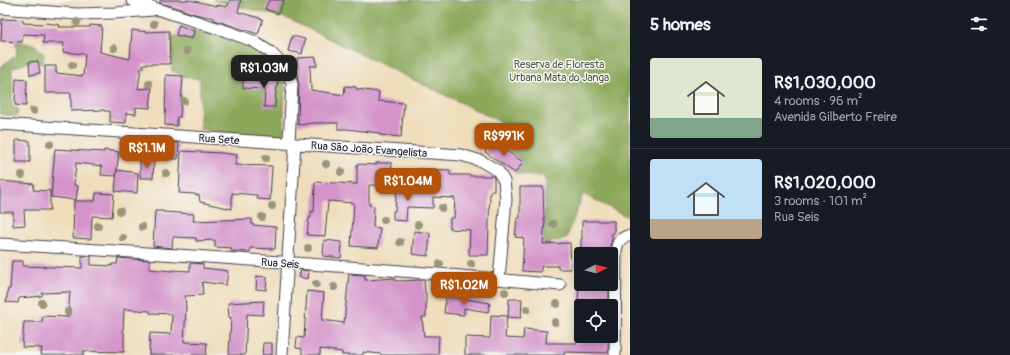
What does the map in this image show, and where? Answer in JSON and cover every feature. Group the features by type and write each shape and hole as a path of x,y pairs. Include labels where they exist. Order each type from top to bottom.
{"street":[{"path":"132,0 253,41 270,52 288,73 292,84 292,144 288,263 282,355"},
{"path":"0,8 77,14 114,13 157,9"},
{"name":"Rua Sete","path":"0,124 292,144"},
{"name":"Rua São João Evangelista","path":"292,144 461,155 481,160 498,171 504,181 506,199 499,279"},
{"path":"615,355 616,251 618,242 622,238 630,236"},
{"name":"Rua Seis","path":"0,244 288,263 560,285"}],"green space":[{"name":"Reserva de Floresta Urbana Mata do Janga","path":"213,0 630,0 630,218 583,194 566,239 543,244 545,220 545,178 515,173 523,162 496,138 503,123 286,18"},
{"path":"195,26 237,40 258,50 276,64 285,82 283,137 247,135 200,129 200,79 183,76 172,71 173,36 192,39"},
{"path":"16,42 34,44 44,54 43,64 29,62 12,68 12,107 18,109 17,116 0,114 0,67 17,55"}],"building":[{"path":"160,0 190,0 227,7 230,0 241,0 238,12 263,19 258,34 214,20 214,18 195,14 160,3"},
{"path":"269,0 284,0 278,14 265,9"},
{"path":"2,19 23,20 23,23 60,25 59,27 90,27 90,25 102,26 100,52 130,59 132,30 148,32 169,31 170,64 143,64 138,89 152,88 150,108 136,107 136,114 126,113 126,123 110,122 110,111 71,111 71,93 45,93 45,66 56,66 56,73 83,76 85,54 63,52 64,43 43,43 44,35 23,34 22,42 1,41"},
{"path":"179,25 194,31 192,39 176,35"},
{"path":"292,36 305,39 302,54 288,51"},
{"path":"316,57 317,66 310,66 311,90 344,95 345,86 356,87 356,89 379,92 378,101 404,103 401,137 338,129 338,123 298,125 299,84 297,78 297,58"},
{"path":"38,61 40,73 30,75 29,62"},
{"path":"166,75 183,76 180,117 177,117 177,126 165,125"},
{"path":"261,78 278,79 275,107 264,107 265,89 243,88 243,79 261,80"},
{"path":"16,79 27,80 26,106 15,105"},
{"path":"16,140 30,141 30,162 16,162"},
{"path":"492,141 523,162 515,173 485,152"},
{"path":"164,143 179,143 178,159 164,158"},
{"path":"55,149 104,152 104,150 119,152 116,176 101,175 102,166 76,163 74,185 78,186 76,200 51,197"},
{"path":"181,151 237,155 235,165 272,166 270,200 257,199 257,195 232,193 232,209 200,202 199,195 179,193"},
{"path":"140,159 154,160 153,178 140,178"},
{"path":"376,163 392,163 391,172 418,173 418,169 450,170 450,175 493,176 494,191 490,191 488,255 469,255 470,230 450,229 450,218 454,218 455,198 433,197 433,208 407,207 406,221 393,220 397,186 369,185 369,205 374,206 373,227 380,228 378,248 351,246 354,203 328,201 325,236 307,235 311,211 314,212 315,182 357,184 357,164 376,165"},
{"path":"117,170 138,173 137,193 115,191"},
{"path":"0,181 34,184 33,190 50,191 50,210 24,210 25,225 13,226 13,212 0,212"},
{"path":"520,187 543,187 545,220 543,244 570,243 571,269 558,269 558,266 541,266 541,272 522,271 524,238 515,237 517,218 520,218"},
{"path":"96,193 114,194 112,217 92,216 91,239 73,238 74,201 95,201"},
{"path":"155,211 194,214 193,221 252,219 252,225 276,227 275,249 250,248 250,252 231,251 232,248 215,247 215,240 196,241 196,238 173,237 172,248 153,246"},
{"path":"582,221 614,221 614,233 612,233 610,247 581,247"},
{"path":"414,231 430,233 428,256 412,254"},
{"path":"324,240 342,242 341,258 323,256"},
{"path":"82,256 91,256 91,265 112,266 112,264 117,264 118,258 150,260 150,269 190,271 190,263 203,264 203,268 228,271 226,285 202,282 203,295 185,296 186,308 184,342 207,343 206,355 149,355 150,333 171,334 172,314 150,313 150,311 124,309 124,352 84,351 83,355 41,355 42,348 22,347 24,322 42,322 43,316 68,317 70,292 42,293 42,296 19,298 18,303 6,302 8,289 10,289 12,261 23,261 23,266 82,268"},
{"path":"301,270 309,271 308,279 299,277"},
{"path":"349,274 365,275 365,280 395,278 395,281 424,280 426,293 426,317 422,317 424,336 439,336 438,355 381,355 363,352 363,355 342,355 342,352 320,349 320,355 302,355 302,349 296,348 297,337 304,338 307,291 324,293 322,320 344,323"},
{"path":"257,276 267,277 266,290 256,289"},
{"path":"579,291 609,291 609,299 578,299"},
{"path":"446,296 490,303 488,312 464,308 464,315 444,313"},
{"path":"509,299 522,299 521,318 508,317"},
{"path":"264,301 263,315 247,314 245,355 229,355 231,317 229,318 228,303"},
{"path":"491,315 507,316 505,338 523,339 524,329 547,331 546,343 608,343 608,353 564,352 564,355 465,355 465,337 490,338"},
{"path":"263,343 272,343 272,355 262,355"}]}
